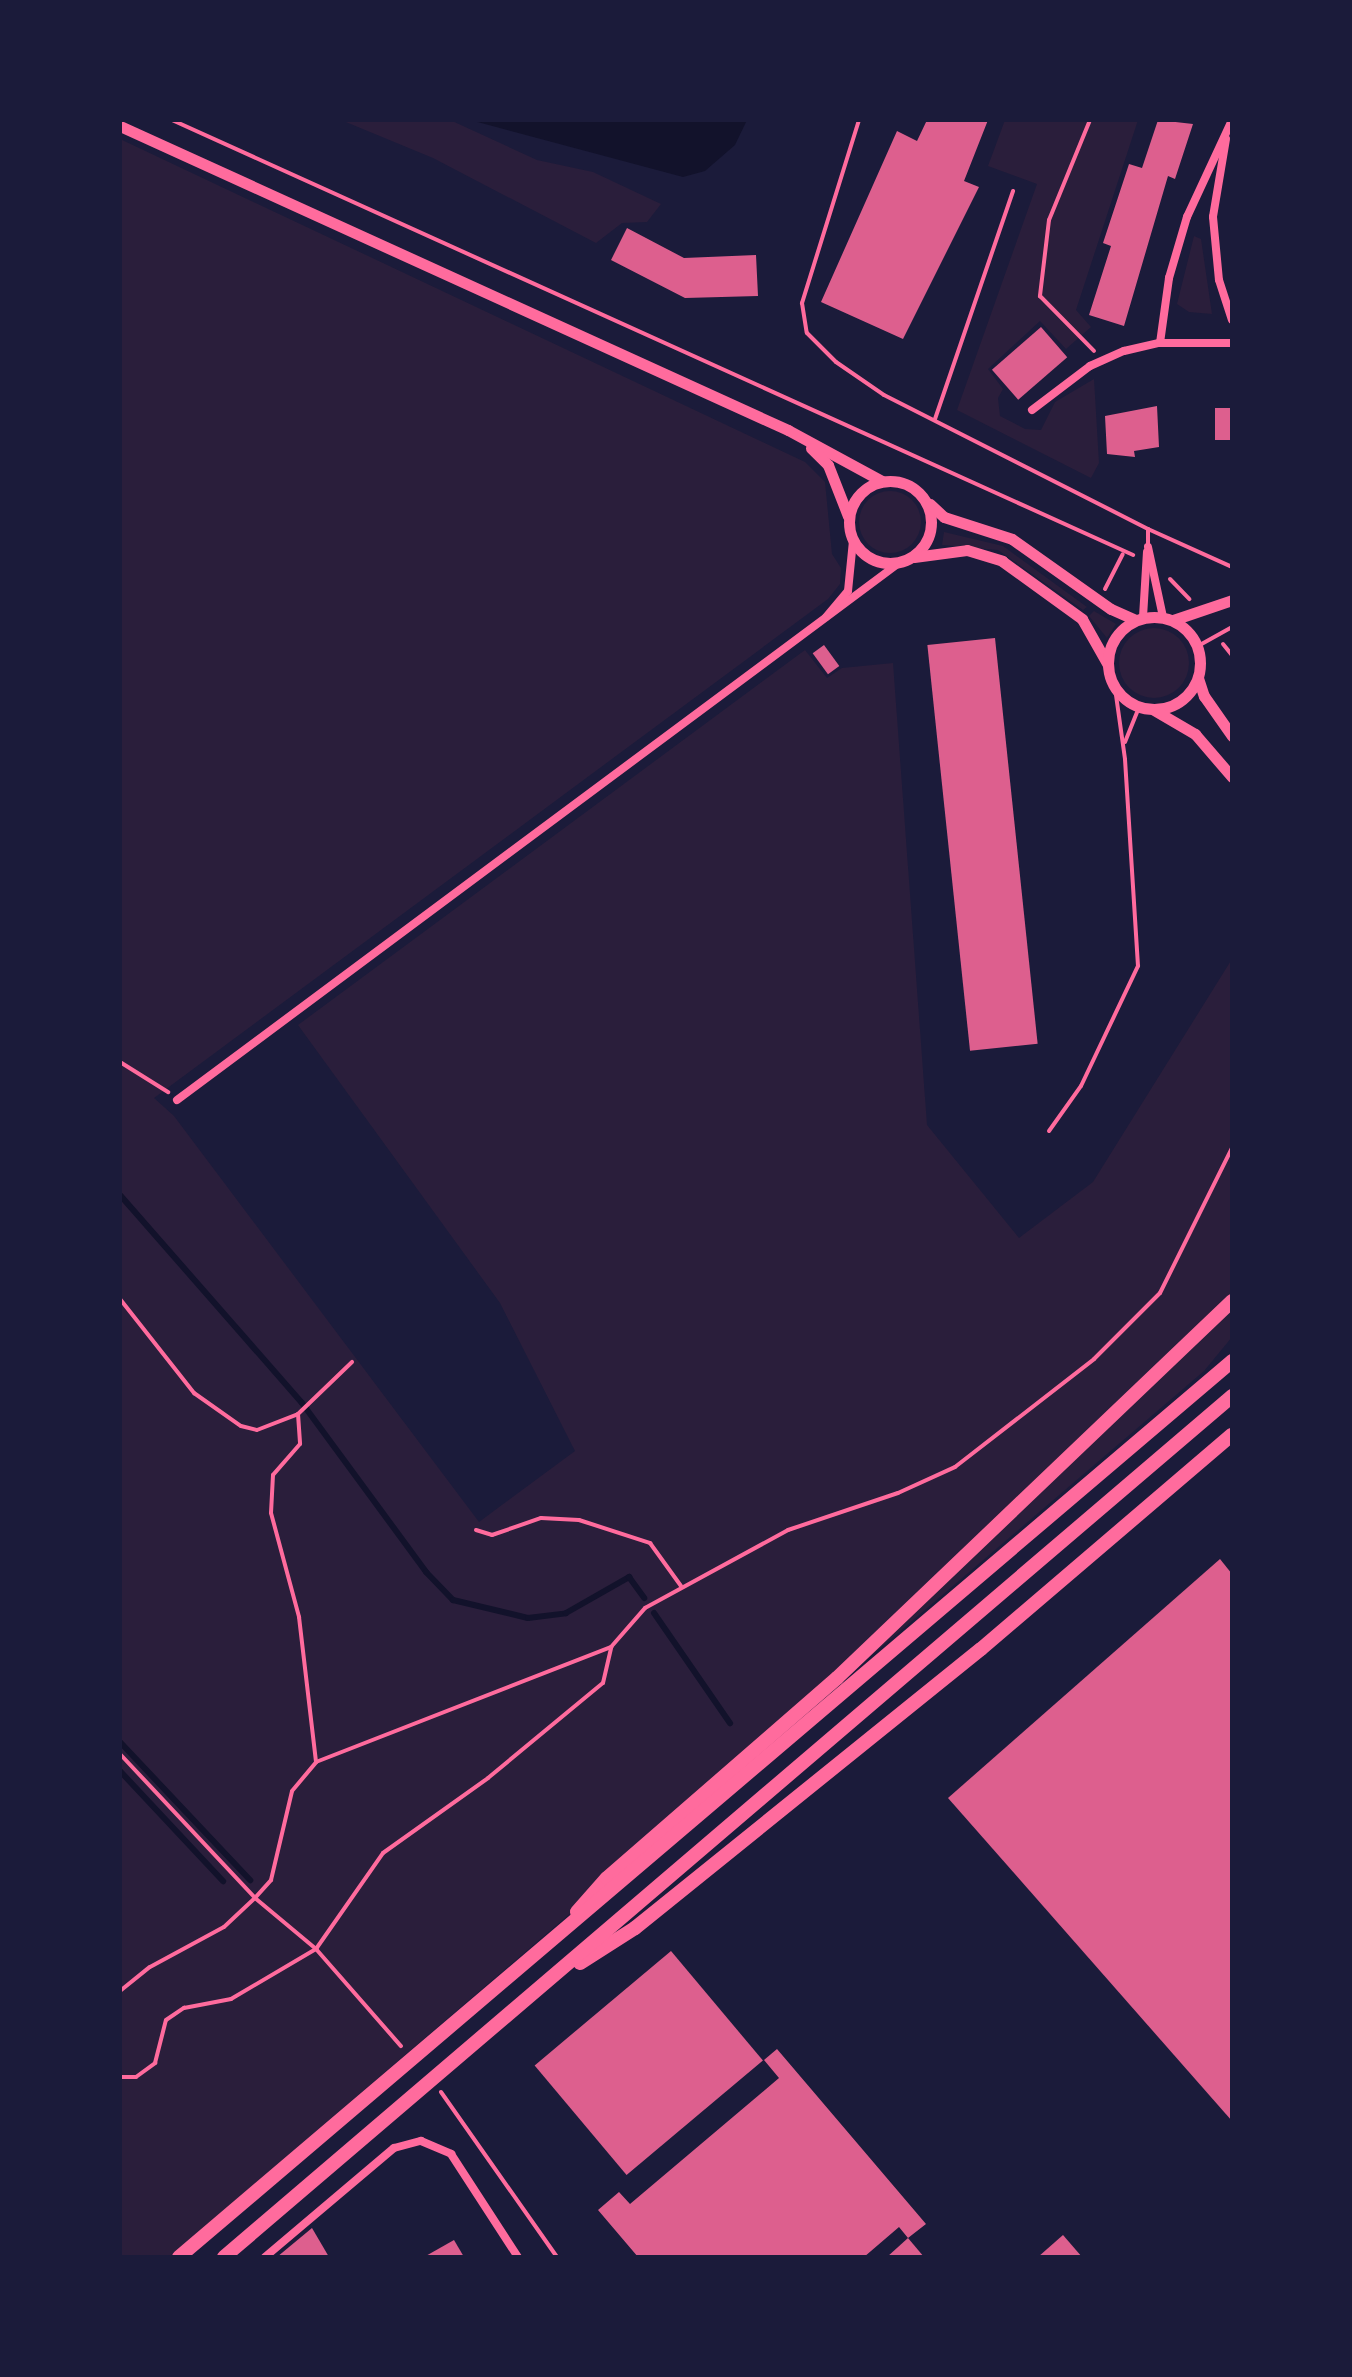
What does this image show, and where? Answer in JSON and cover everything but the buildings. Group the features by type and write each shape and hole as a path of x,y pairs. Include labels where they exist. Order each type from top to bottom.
{"highway":[{"path":"542,1951 607,1878 837,1678 1232,1301"},
{"path":"179,2257 1232,1361"},
{"path":"224,2257 1232,1396"},
{"path":"532,1994 635,1928 981,1649 1232,1435"}],"street":[{"path":"1160,343 1169,278 1187,217 1231,121"},
{"path":"1231,121 1213,217 1219,280 1232,320"},
{"path":"120,126 788,430 882,481 908,484 944,517 1012,539 1111,609 1140,619 1168,618 1232,600"},
{"path":"1032,410 1104,359 1160,343 1232,343"},
{"path":"788,430 828,465 849,520 853,541 848,591 816,630"},
{"path":"849,520 859,495 882,481"},
{"path":"913,557 932,526 927,502"},
{"path":"853,541 873,560 899,563"},
{"path":"1108,665 1118,633 1140,619 1148,547"},
{"path":"177,1100 816,630 899,563 913,557 967,550 1002,561 1082,619 1108,665 1115,688 1139,707 1153,709 1195,734 1232,777"},
{"path":"1148,563 1168,618 1198,646 1198,678 1204,696 1232,736"},
{"path":"1153,709 1186,697 1198,678"},
{"path":"265,2257 394,2148 421,2141 433,2144 459,2163 518,2257"}],"lane":[{"path":"859,120 802,303 802,318 807,333 836,362 884,395 1148,529 1232,567"},
{"path":"935,419 1013,191"},
{"path":"1148,529 1148,547"},
{"path":"1198,646 1232,627"},
{"path":"1049,1131 1081,1086 1138,966 1124,745 1115,688"},
{"path":"1124,745 1139,707"}],"path":[{"path":"172,120 1148,563 1198,609"},
{"path":"1090,120 1049,220 1040,296 1104,359"},
{"path":"1216,634 1232,655"},
{"path":"120,1062 177,1100"},
{"path":"120,1991 150,1967 224,1927 271,1880 292,1791 316,1762 611,1647 645,1608 788,1530 898,1493 955,1467 1094,1359 1160,1293 1232,1148"},
{"path":"120,1299 194,1393 224,1419 257,1430 299,1414 352,1362"},
{"path":"299,1414 300,1444 273,1475 271,1513 299,1617 316,1762"},
{"path":"476,1530 492,1535 541,1518 579,1520 650,1543 681,1586"},
{"path":"120,2077 136,2077 155,2063 166,2020 184,2008 231,1999 316,1949 383,1853 488,1778 603,1683 611,1647"},
{"path":"120,1754 255,1898 316,1949 403,2048"},
{"path":"433,2082 557,2257"}],"shaded area":[{"path":"341,120 450,120 537,160 593,172 661,204 647,222 622,223 596,243 433,158"},
{"path":"470,120 747,120 735,145 705,171 683,177"},
{"path":"1005,120 1138,120 1076,310 1091,327 1066,349 1040,321 988,369 1003,389 998,398 1000,416 1025,429 1041,430 1055,402 1094,379 1099,463 1091,478 957,410 1037,184 988,166"},
{"path":"120,139 805,462 825,482 832,554 841,568 840,584 828,599 154,1098 174,1116 479,1522 575,1451 500,1303 298,1025 805,650 827,678 842,668 893,663 927,1125 1019,1238 1093,1182 1232,959 1232,1337 1204,1371 169,2257 120,2257"},
{"path":"1194,236 1201,239 1212,314 1189,312 1177,304"},
{"path":"890,491 912,500 921,522 912,544 890,553 868,544 859,522 868,500"},
{"path":"944,532 1003,546 1087,607 1083,610 998,550 942,545"},
{"path":"1094,611 1116,624 1107,638 1089,616"},
{"path":"1147,628 1161,628 1174,633 1184,643 1189,663 1184,683 1174,693 1161,698 1147,698 1134,693 1124,683 1119,670 1119,656 1124,643 1134,633"}],"waterway":[{"path":"120,1195 302,1403 426,1572 453,1600 528,1618 566,1613 629,1577 644,1598"},
{"path":"654,1613 730,1723"},
{"path":"120,1742 250,1880"},
{"path":"120,1771 223,1881"}]}
